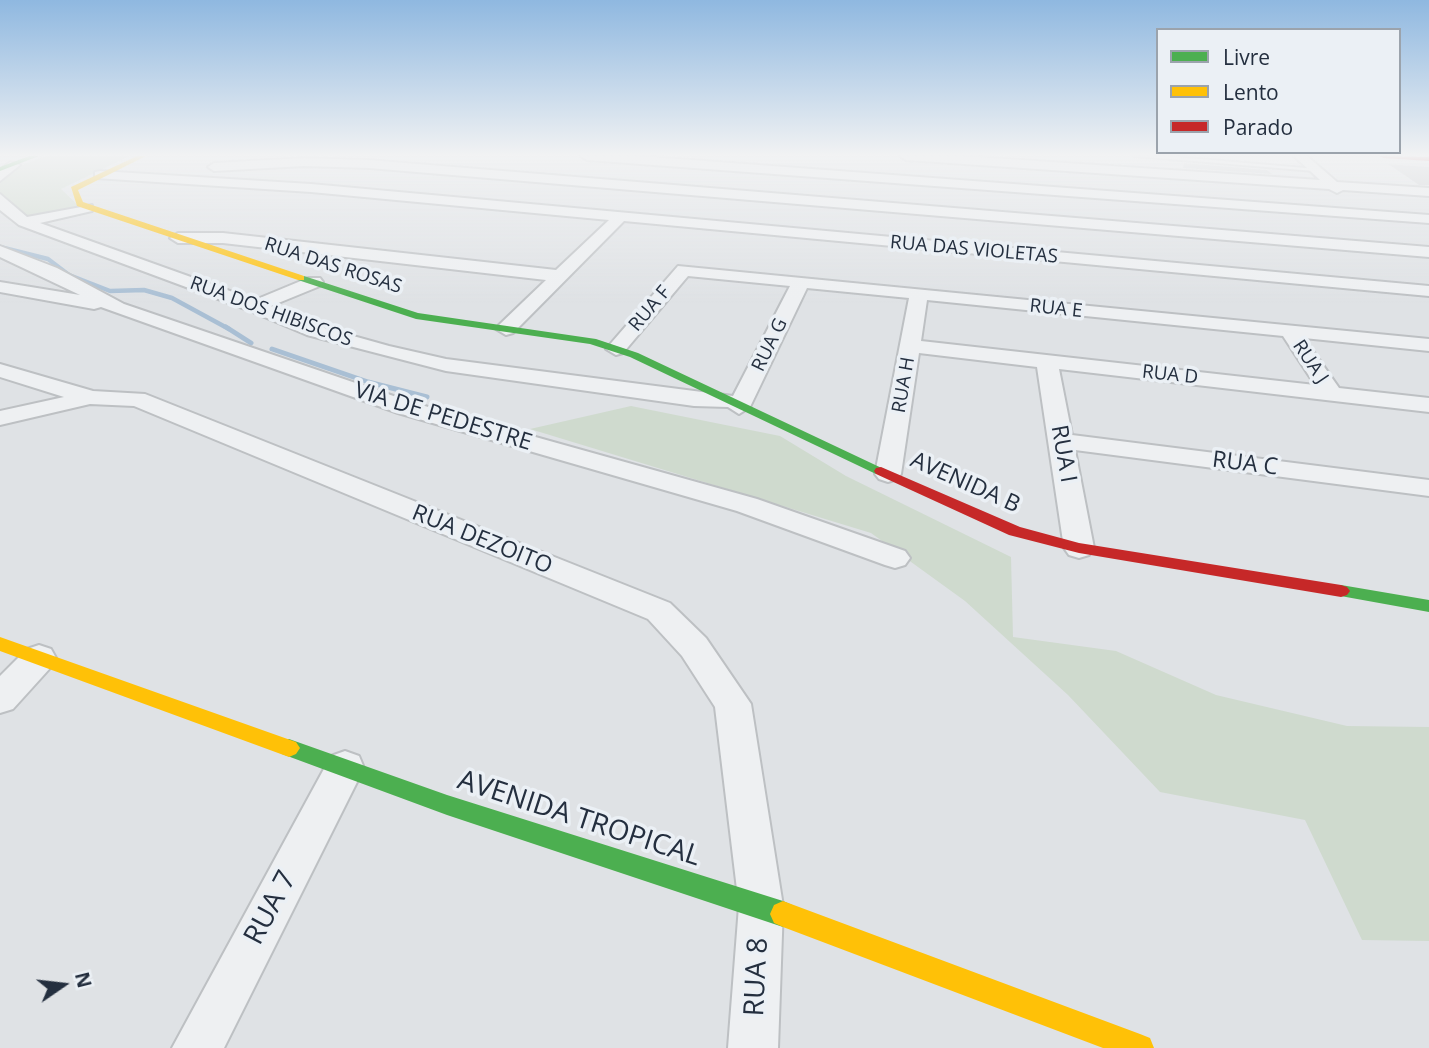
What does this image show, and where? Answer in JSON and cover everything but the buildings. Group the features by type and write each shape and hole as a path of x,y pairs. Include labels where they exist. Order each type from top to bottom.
{"street":[{"name":"RUA DOS HIBISCOS","path":"4,205 24,222 255,306 314,331 446,365 732,404"},
{"path":"82,205 87,208"},
{"name":"RUA DAS VIOLETAS","path":"498,205 621,216 850,221 1429,291"},
{"path":"714,205 850,221 1429,252"},
{"path":"850,221 857,205"},
{"path":"1258,205 1429,219"},
{"path":"1355,205 1429,269"},
{"path":"24,222 87,208"},
{"name":"RUA DAS ROSAS","path":"87,208 416,316 506,328"},
{"path":"506,328 621,216"},
{"path":"178,238 223,238 559,276"},
{"name":"VIA DE PEDESTRE","path":"0,251 51,272 107,303 406,408 747,505 895,558"},
{"name":"RUA E","path":"684,270 1429,345"},
{"name":"RUA F","path":"616,349 684,270"},
{"path":"255,306 314,282"},
{"name":"RUA G","path":"732,404 800,283"},
{"path":"0,287 80,303 107,303"},
{"name":"RUA H","path":"888,474 919,295"},
{"name":"AVENIDA B","path":"506,328 592,341 616,349 1015,531 1079,548 1429,606"},
{"name":"RUA J","path":"1290,332 1331,393"},
{"name":"RUA D","path":"911,346 1429,405"},
{"name":"RUA I","path":"1047,361 1079,548"},
{"name":"RUA DEZOITO","path":"0,370 92,398 137,399 659,611 694,647 733,704 761,906"},
{"path":"0,418 92,398"},
{"name":"RUA C","path":"1061,441 1429,488"},
{"name":"AVENIDA TROPICAL","path":"0,644 447,805 761,906 1140,1048"},
{"path":"0,699 39,658"},
{"name":"RUA 7","path":"197,1048 345,768"},
{"name":"RUA 8","path":"753,1048 761,906"}],"shaded area":[{"path":"13,205 78,205 81,208 26,219"},
{"path":"631,406 780,436 846,476 1011,557 1013,637 1116,651 1216,695 1347,726 1429,727 1429,941 1362,940 1305,820 1160,792 1068,695 965,601 871,533 530,429"}],"waterway":[{"path":"0,247 48,259 69,275 110,291 144,290 172,298 229,329"},
{"path":"226,327 251,343"},
{"path":"272,349 368,382 427,397"}],"traffic: fast":[{"path":"301,278 416,316 592,341 634,355 881,471"},
{"path":"1341,591 1429,606"},
{"path":"289,748 447,805 783,914"}],"traffic: slow":[{"path":"83,205 301,278"},
{"path":"0,644 289,748"},
{"path":"783,914 1140,1048"}],"traffic: jam":[{"path":"881,471 1015,531 1079,548 1341,591"}]}
